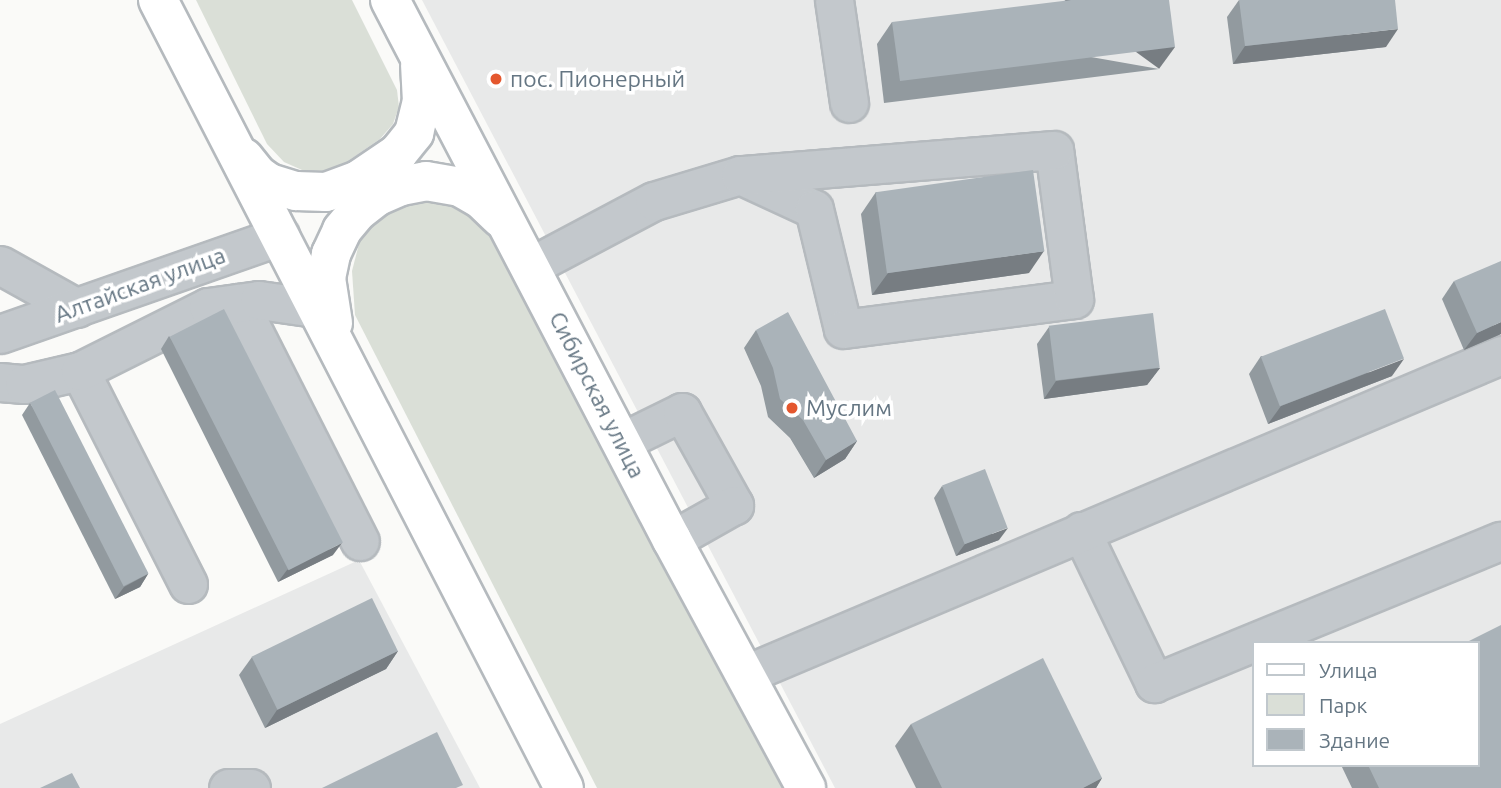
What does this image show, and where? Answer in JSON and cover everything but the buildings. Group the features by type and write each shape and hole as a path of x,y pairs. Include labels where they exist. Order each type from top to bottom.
{"main road":[{"path":"158,0 564,788"},
{"name":"Сибирская улица","path":"390,0 672,540 806,788"},
{"path":"234,146 258,175 283,188 326,192 357,181 398,153 414,133 422,102 419,52"},
{"path":"337,351 326,278 331,254 342,230 357,212 376,197 401,186 426,181 460,187 481,199 510,226"}],"lane":[{"path":"834,0 849,103"},
{"path":"531,266 654,201 740,175 1054,150 1074,299 843,329 814,209 740,175"},
{"name":"Алтайская улица","path":"0,334 280,236"},
{"path":"0,265 77,308"},
{"path":"0,382 23,384 80,371 208,307 259,300 316,308"},
{"path":"239,303 360,541"},
{"path":"746,674 1501,355"},
{"path":"80,371 188,584"},
{"path":"621,442 682,412 734,505 672,540"},
{"path":"1081,531 1154,683 1252,643"},
{"path":"1257,641 1501,541"},
{"path":"228,788 251,788"}],"shaded area":[{"path":"422,0 1501,0 1501,788 835,788"},
{"path":"359,560 480,788 0,788 0,724"}],"green space":[{"path":"196,0 352,0 397,90 399,107 393,124 380,139 339,167 321,171 302,170 284,162 267,144"},
{"path":"418,198 440,200 486,223 783,788 597,788 355,315 352,271 360,240 378,219 396,204"}],"place":[{"name":"пос. Пионерный","path":"496,79"},
{"name":"Муслим","path":"792,408"}]}
